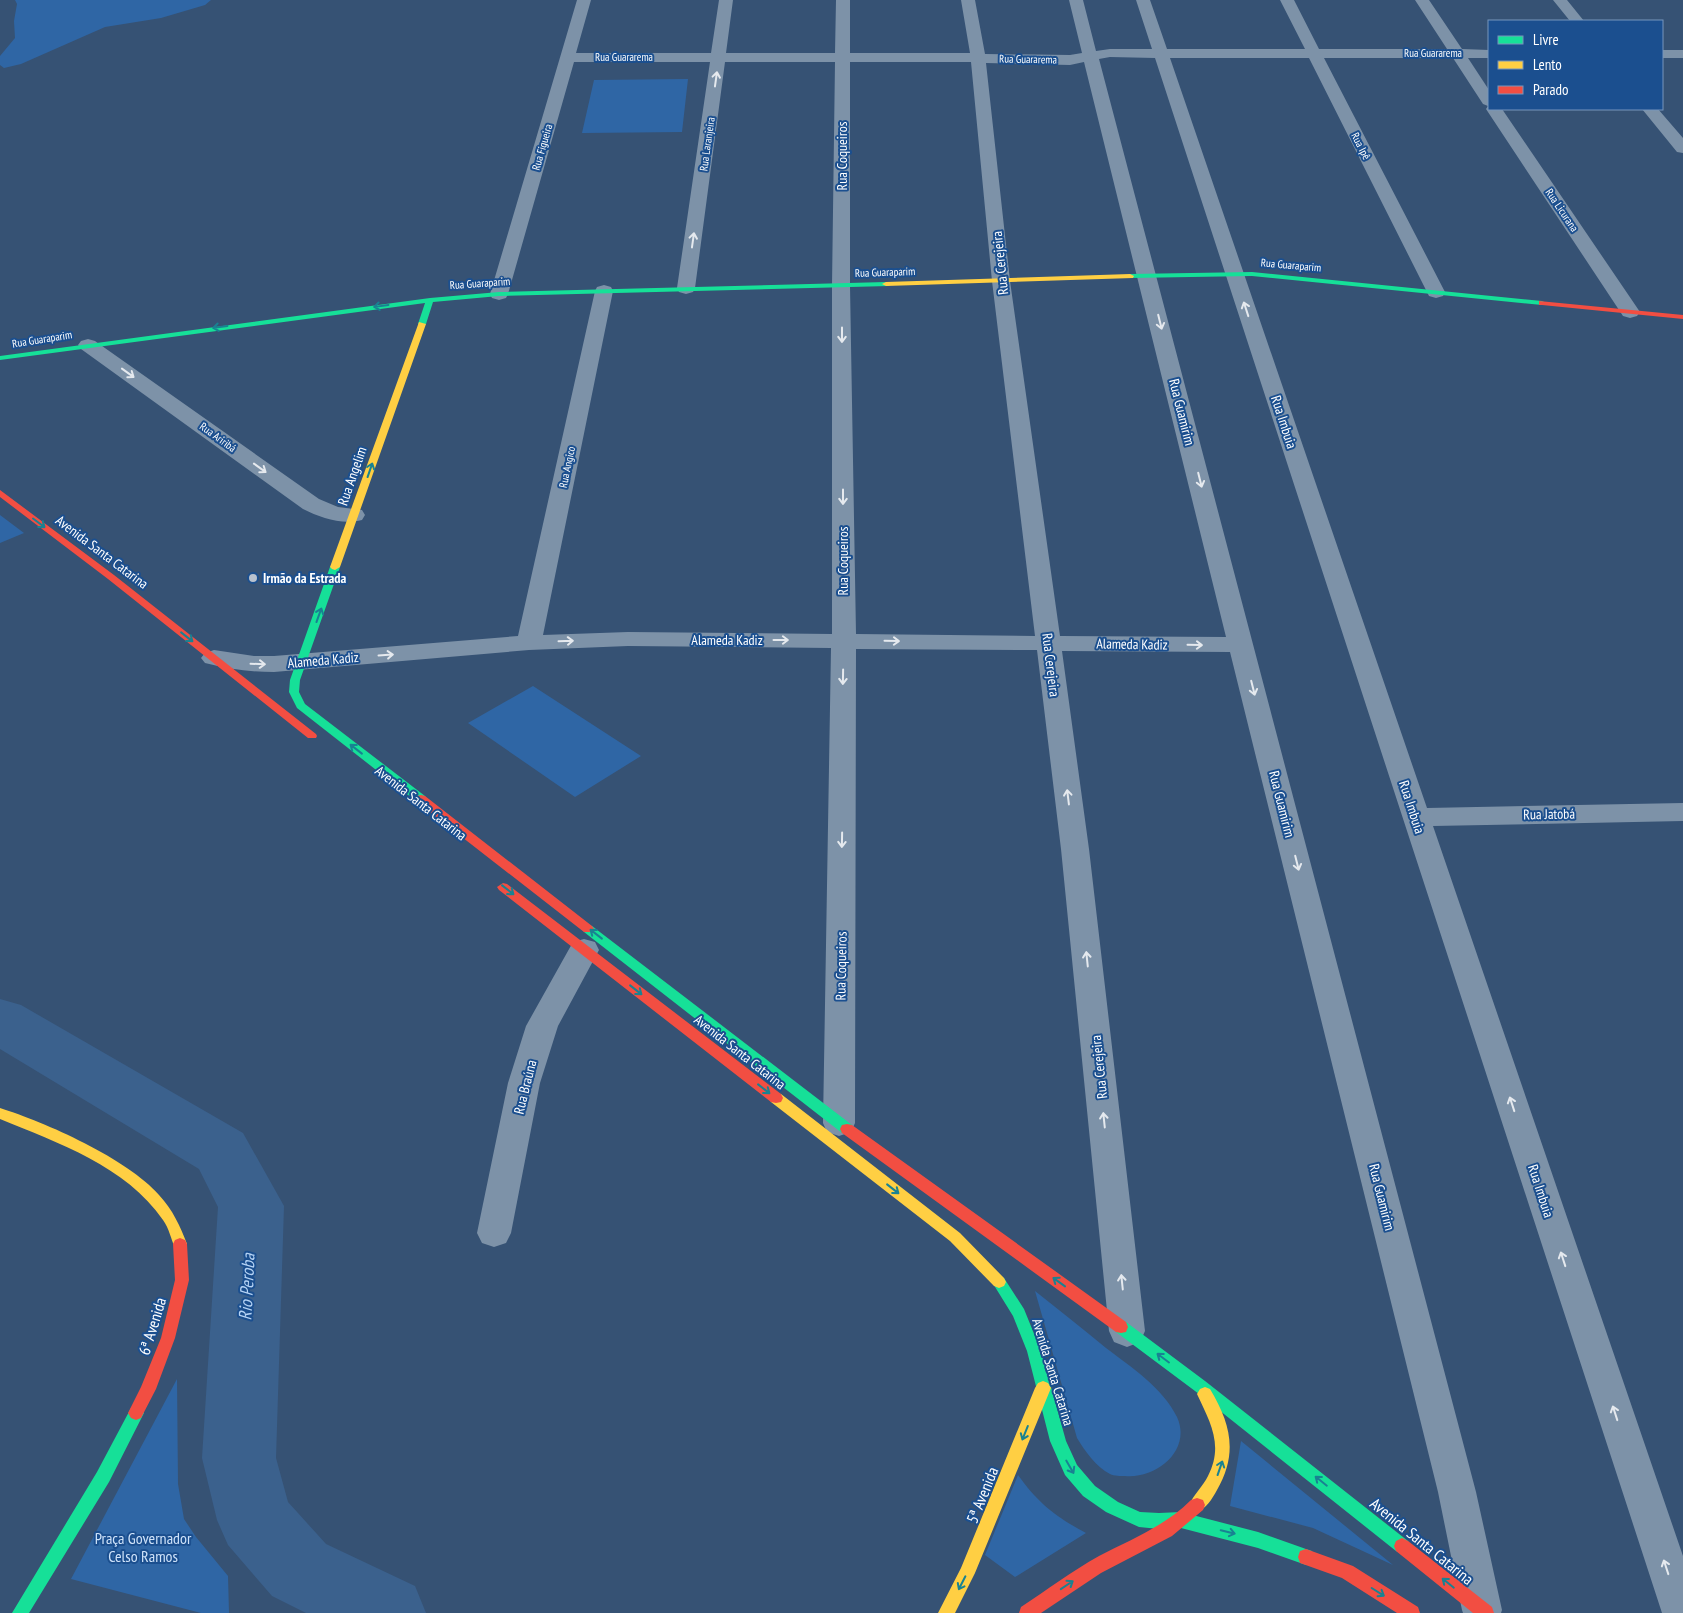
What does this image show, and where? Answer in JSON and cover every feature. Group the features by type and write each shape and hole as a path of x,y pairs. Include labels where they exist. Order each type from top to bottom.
{"main road":[{"name":"Rua Guaraparim","path":"0,358 430,300 499,294 686,288 841,286 1148,275 1234,274 1296,278 1683,317"},
{"name":"Rua Angelim","path":"303,661 430,300"},
{"name":"Rua Guaraparim","path":"0,348 88,345"},
{"name":"Avenida Santa Catarina","path":"0,493 214,658 324,746"},
{"name":"Avenida Santa Catarina","path":"303,661 294,692 301,706 839,1123 1127,1330 1484,1611"},
{"name":"Avenida Santa Catarina","path":"492,878 955,1237 996,1276 1019,1313 1034,1351 1058,1441 1071,1470 1089,1491 1112,1507 1139,1519 1159,1521 1181,1520 1258,1540 1346,1572 1412,1613"},
{"name":"6ª Avenida","path":"0,1113 92,1153 133,1179 166,1211 180,1242 182,1280 168,1338 148,1389 103,1477 20,1613"},
{"path":"1027,1613 1072,1581 1181,1520 1202,1501 1216,1478 1223,1459 1224,1438 1218,1414 1200,1386"},
{"name":"5ª Avenida","path":"946,1613 967,1573 1043,1388"}],"street":[{"name":"Rua Figueira","path":"499,294 584,0"},
{"name":"Rua Laranjeira","path":"686,288 726,0"},
{"name":"Rua Coqueiros","path":"839,1123 844,640 841,286 843,0"},
{"name":"Rua Cerejeira","path":"968,0 978,58 1001,281 1076,859 1127,1330"},
{"name":"Rua Guamirim","path":"1076,0 1148,275 1457,1492 1484,1611"},
{"name":"Rua Imbuia","path":"1143,0 1682,1613"},
{"name":"Rua Ipê","path":"1287,0 1436,292"},
{"path":"1422,0 1488,99"},
{"path":"1560,0 1577,20"},
{"name":"Rua Guararema","path":"567,58 978,58 1070,60 1110,53 1488,54"},
{"path":"1663,54 1683,54"},
{"name":"Rua Licurana","path":"1495,110 1630,312"},
{"path":"1651,110 1683,148"},
{"name":"Rua Angico","path":"529,643 604,291"},
{"name":"Rua Ariribá","path":"88,345 311,504 326,512 343,516 354,516"},
{"name":"Alameda Kadiz","path":"214,658 254,664 529,643 628,639 1242,645"},
{"name":"Rua Jatobá","path":"1416,817 1683,812"},
{"name":"Rua Braúna","path":"494,1234 524,1083 536,1042 542,1026 584,950"}],"green space":[{"path":"15,0 211,0 205,5 161,18 105,27 21,64 4,68 0,65 0,56 15,38 14,21 17,4"},
{"path":"688,79 682,132 582,133 594,80"},
{"path":"0,515 24,533 0,543"},
{"path":"533,686 641,756 575,797 468,723"},
{"path":"1035,1291 1146,1379 1164,1397 1177,1417 1180,1429 1180,1441 1176,1451 1169,1460 1149,1473 1137,1476 1122,1476 1110,1474 1091,1458 1077,1438"},
{"name":"Praça Governador Celso Ramos","path":"177,1379 178,1484 184,1519 228,1576 229,1613 201,1613 71,1579"},
{"path":"1241,1441 1393,1565 1313,1528 1230,1506"},
{"path":"1018,1475 1033,1494 1048,1508 1086,1533 1015,1577 985,1555"}],"waterway":[{"name":"Rio Peroba","path":"0,1021 221,1151 251,1206 239,1458 255,1520 299,1570 387,1613"}],"traffic: fast":[{"path":"1130,276 1252,274 1542,303"},
{"path":"430,300 499,294 886,284"},
{"path":"0,358 430,300 422,324"},
{"path":"335,567 295,680 294,692 301,706 421,799"},
{"path":"588,929 847,1129"},
{"path":"999,1282 1019,1313 1034,1351 1058,1441 1071,1470 1089,1491 1112,1507 1139,1519 1159,1521 1181,1520 1258,1540 1306,1557"},
{"path":"1121,1327 1200,1386 1402,1546"},
{"path":"20,1613 103,1477 136,1413"}],"traffic: slow":[{"path":"886,284 1130,276"},
{"path":"335,567 422,324"},
{"path":"776,1098 955,1237 999,1282"},
{"path":"0,1113 78,1147 132,1178 154,1198 170,1219 180,1244"},
{"path":"946,1613 967,1573 1043,1388"},
{"path":"1197,1505 1208,1492 1215,1478 1223,1451 1219,1422 1205,1394"}],"traffic: jam":[{"path":"1542,303 1683,317"},
{"path":"0,493 111,577 312,736"},
{"path":"421,799 588,929"},
{"path":"503,887 776,1098"},
{"path":"847,1129 1121,1327"},
{"path":"136,1413 148,1389 168,1338 182,1280 180,1244"},
{"path":"1027,1613 1105,1562 1166,1530 1187,1515 1197,1505"},
{"path":"1402,1546 1486,1613"},
{"path":"1306,1557 1347,1572 1412,1613"}],"place":[{"name":"Irmão da Estrada","path":"253,578"}]}
